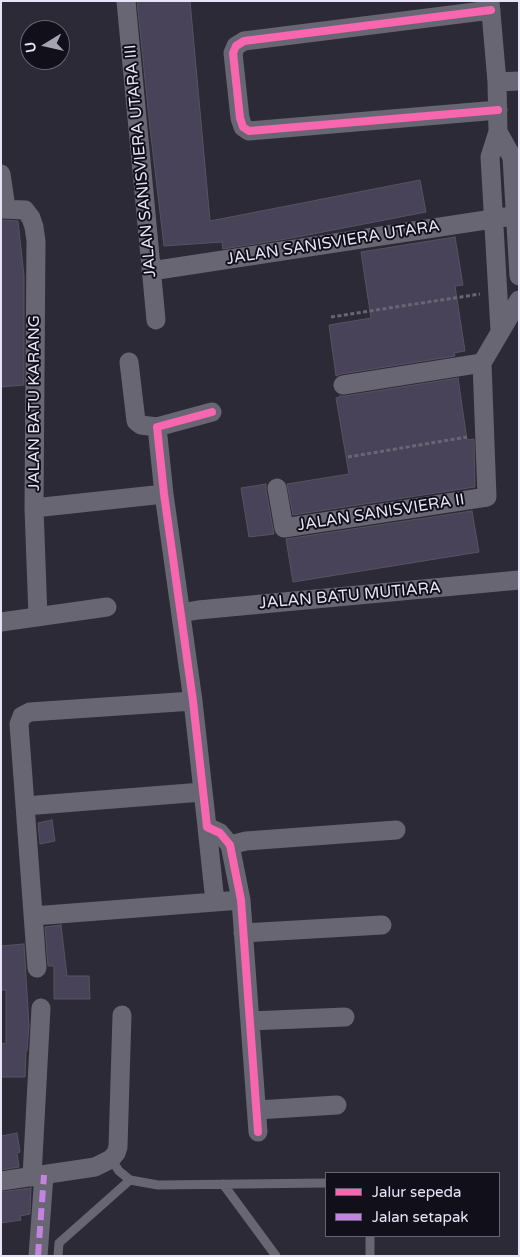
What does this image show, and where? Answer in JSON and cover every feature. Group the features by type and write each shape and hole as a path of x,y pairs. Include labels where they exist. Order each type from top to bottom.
{"street":[{"name":"JALAN SANISVIERA UTARA III","path":"126,1 156,320"},
{"path":"498,110 249,131 243,127 240,118 233,53 236,46 244,41 490,6 498,110 498,132 490,157 500,331"},
{"path":"497,82 519,81"},
{"path":"498,132 512,157 517,215 519,276"},
{"name":"JALAN BATU KARANG","path":"1,174 4,208 24,210 31,218 36,241 34,508 38,617"},
{"name":"JALAN SANISVIERA UTARA","path":"151,271 517,215"},
{"path":"485,434 482,363 519,300"},
{"path":"130,362 136,421 141,425 158,427 212,412"},
{"path":"343,385 482,363"},
{"path":"158,427 164,494 193,702 215,902"},
{"name":"JALAN SANISVIERA II","path":"277,488 284,528 487,497 485,434"},
{"path":"34,508 164,494"},
{"name":"JALAN BATU MUTIARA","path":"181,613 519,580"},
{"path":"1,622 107,608"},
{"path":"36,968 19,724 22,716 30,712 193,702"},
{"path":"25,806 202,792"},
{"path":"207,827 220,833 230,845 241,900 258,1132"},
{"path":"230,845 246,841 396,830"},
{"path":"33,916 241,900"},
{"path":"243,933 382,925"},
{"path":"38,1256 41,1008"},
{"path":"1,1181 95,1167 111,1159 118,1147 122,1015"},
{"path":"250,1020 345,1017"},
{"path":"257,1110 337,1105"}],"lane":[{"path":"111,1159 119,1171 130,1180 158,1185 325,1183"},
{"path":"58,1256 59,1243 130,1180"},
{"path":"224,1184 276,1256"},
{"path":"370,1237 370,1256"}],"path":[{"path":"331,317 498,291"},
{"path":"348,457 485,434"}],"building":[{"path":"137,1 190,1 210,221 420,180 426,212 292,238 223,249 222,242 164,246"},
{"path":"1,220 18,221 24,276 24,385 1,387"},
{"path":"455,237 463,285 455,286 465,351 454,353 455,356 336,376 329,325 371,318 361,252"},
{"path":"458,378 467,440 474,439 475,487 293,515 287,484 349,474 336,398"},
{"path":"266,484 274,534 249,537 241,488"},
{"path":"472,511 479,552 293,582 286,539"},
{"path":"52,820 55,841 40,844 38,823"},
{"path":"61,925 67,976 89,976 90,999 54,999 54,966 48,966 45,927"},
{"path":"24,944 29,1026 25,1077 1,1077 1,1044 6,1043 6,990 1,990 1,946"},
{"path":"17,1133 20,1152 17,1153 19,1167 1,1170 1,1136"},
{"path":"31,1188 30,1214 20,1216 21,1220 1,1223 1,1192"}],"marked path":[{"path":"38,1256 44,1175"}],"cycle path":[{"path":"491,10 244,41 236,46 233,53 240,118 243,127 249,131 498,110"},
{"path":"212,412 157,427 164,494 193,701 207,827 220,833 230,845 241,900 258,1132"}]}
